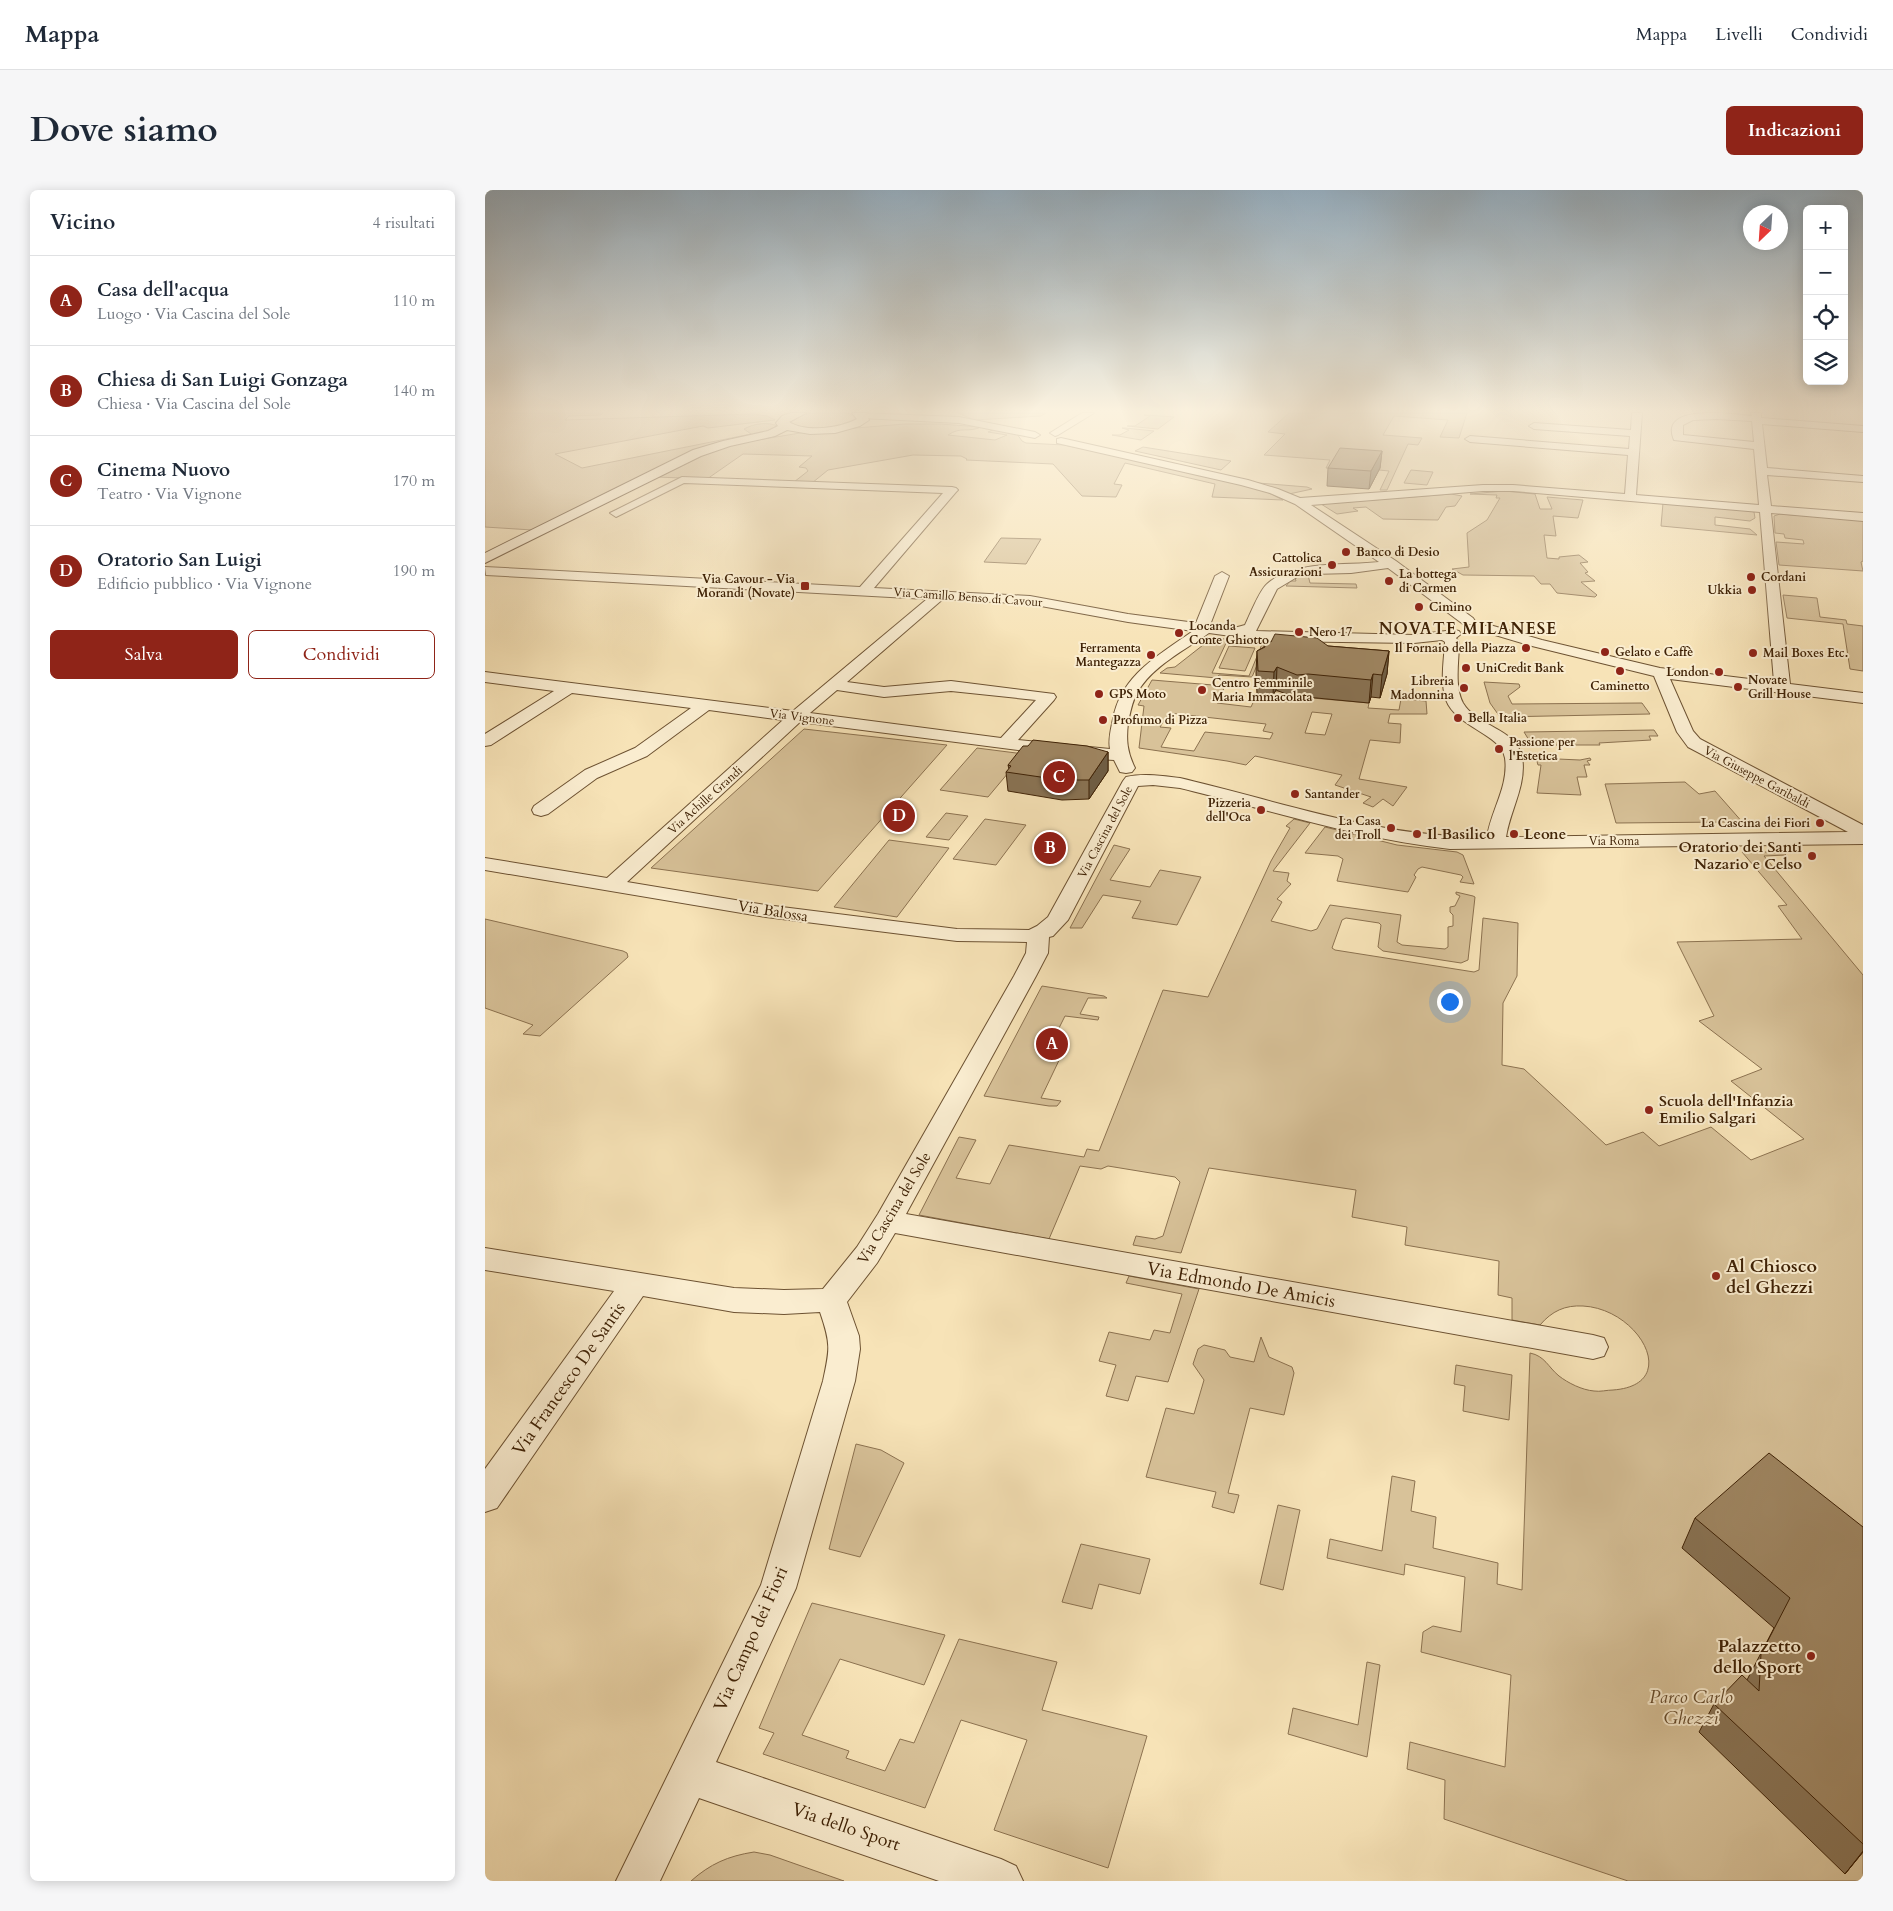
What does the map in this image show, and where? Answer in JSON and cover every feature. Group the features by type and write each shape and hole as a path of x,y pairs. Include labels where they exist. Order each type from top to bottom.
{"street":[{"path":"485,565 623,492"},
{"path":"616,513 658,492"},
{"path":"864,591 950,492"},
{"path":"1275,492 1299,502 1391,564 1468,621 1483,624 1490,629 1537,643 1660,673 1863,698"},
{"path":"1299,502 1444,492"},
{"path":"1551,492 1863,518"},
{"path":"1630,498 1631,492"},
{"path":"1764,492 1782,687"},
{"path":"1228,633 1241,632 1251,628 1267,593 1273,585 1293,574 1318,569 1351,570 1391,564"},
{"name":"Via Camillo Benso di Cavour","path":"485,565 864,591 1035,600 1128,618 1204,630 1267,637 1384,639 1460,633 1468,621"},
{"path":"1204,630 1202,626 1222,576"},
{"name":"Via Achille Grandi","path":"613,884 797,716 940,595"},
{"path":"1447,607 1460,633"},
{"path":"1460,633 1487,634 1490,629"},
{"name":"Via Cascina del Sole","path":"831,1300 867,1255 888,1221 1025,976 1048,927 1132,781 1119,755 1117,743 1123,704 1129,692 1146,672 1204,630"},
{"path":"1460,633 1452,642 1452,689 1455,702 1473,722 1508,745 1514,758 1508,802 1497,832 1496,842"},
{"name":"Via Giuseppe Garibaldi","path":"1660,673 1685,732 1694,743 1863,833"},
{"name":"Via Vignone","path":"485,677 1081,753 1119,755"},
{"path":"834,685 884,692 951,686 1048,697 1006,743"},
{"path":"485,741 569,688"},
{"path":"541,810 591,774 641,752 706,705"},
{"name":"Via Roma","path":"1132,781 1159,781 1180,784 1392,836 1441,843 1863,838"},
{"name":"Via Balossa","path":"485,864 766,911 874,926 985,936 1021,936 1048,927"},
{"name":"Via Edmondo De Amicis","path":"888,1221 1593,1347"},
{"path":"485,1259 734,1300 784,1302 831,1300"},
{"name":"Via Francesco De Santis","path":"485,1498 636,1284"},
{"name":"Via Campo dei Fiori","path":"638,1881 778,1588 839,1381 844,1336 831,1300"},
{"name":"Via dello Sport","path":"690,1774 1001,1881"}],"green space":[{"path":"485,492 609,492 532,530 485,527"},
{"path":"1078,492 1119,492 1116,497 1082,496"},
{"path":"1213,492 1267,492 1283,500 1212,497"},
{"path":"1283,492 1299,492 1289,494"},
{"path":"1513,492 1535,494 1540,509 1552,509 1547,497 1583,500 1578,518 1553,516 1556,536 1544,535 1547,558 1559,559 1559,557 1579,555 1588,562 1580,563 1588,572 1585,573 1595,581 1581,582 1597,595 1595,597 1557,593 1550,584 1541,584 1534,576 1463,575 1452,569 1469,567 1467,533 1487,520 1500,498 1496,498 1497,495 1470,494"},
{"path":"1451,494 1462,496 1455,506 1446,507 1438,520 1383,519 1366,507 1353,508 1358,511 1337,514 1321,504"},
{"path":"1663,503 1752,511 1755,518 1750,521 1715,517 1715,525 1750,529 1757,535 1661,526"},
{"path":"1780,514 1863,520 1863,561 1861,562 1863,571 1779,565 1776,542 1804,544 1803,540 1785,538 1784,534 1775,533 1774,516"},
{"path":"1001,538 1041,539 1026,564 984,562"},
{"path":"1315,573 1315,575 1308,575 1310,583 1356,584 1357,588 1286,586 1290,581 1296,581 1295,578"},
{"path":"1783,595 1817,598 1820,617 1846,620 1847,624 1863,626 1863,671 1850,669 1843,624 1787,618"},
{"path":"1212,638 1267,642 1252,677 1219,675 1217,678 1160,673 1167,668 1175,667","holes":["1227,641 1262,644 1249,676 1212,673"]},
{"path":"1229,646 1255,648 1245,671 1219,668"},
{"path":"1152,680 1225,686 1217,703 1251,707 1257,694 1273,695 1275,691 1286,692 1289,696 1369,703 1368,708 1399,710 1401,699 1426,701 1427,714 1390,714 1388,723 1401,724 1400,743 1370,740 1359,779 1407,787 1393,806 1383,799 1373,807 1363,803 1371,797 1335,785 1342,775 1255,756 1246,765 1139,748 1144,706 1138,705","holes":["1312,712 1332,714 1325,735 1305,733","1169,713 1266,724 1263,731 1273,733 1270,739 1205,732 1194,751 1161,747 1171,728 1160,727"]},
{"path":"1484,682 1519,684 1520,687 1508,696 1512,704 1642,703 1650,714 1500,717 1490,703"},
{"path":"804,729 947,745 818,891 651,868"},
{"path":"1654,730 1658,736 1649,736 1651,740 1599,743 1600,745 1532,745 1524,732"},
{"path":"977,748 1024,754 988,797 940,790"},
{"path":"1536,758 1580,760 1590,758 1591,760 1587,761 1590,765 1584,765 1587,777 1577,777 1581,795 1537,793 1541,765 1538,765"},
{"path":"1685,782 1699,794 1715,791 1744,824 1730,825 1727,822 1616,823 1605,784"},
{"path":"946,813 968,816 949,840 926,837"},
{"path":"985,819 1026,825 996,865 953,859"},
{"name":"Parco Carlo Ghezzi","path":"1294,819 1310,823 1273,871 1289,873 1287,881 1291,884 1277,899 1282,902 1271,921 1311,931 1317,929 1330,905 1401,915 1397,942 1402,945 1445,949 1448,947 1448,927 1453,926 1453,915 1450,912 1450,907 1455,906 1460,896 1456,892 1473,896 1475,897 1468,960 1461,963 1383,951 1378,947 1381,925 1379,923 1346,918 1342,920 1332,948 1474,972 1479,970 1483,918 1518,923 1517,976 1503,1003 1502,1065 1524,1069 1606,1145 1643,1132 1659,1146 1711,1127 1751,1160 1804,1139 1731,1081 1762,1069 1699,1021 1714,1016 1677,942 1802,939 1778,906 1787,905 1742,852 1791,852 1784,853 1786,855 1764,856 1863,975 1863,1881 1628,1881 1444,1819 1445,1780 1407,1769 1410,1742 1505,1767 1511,1675 1421,1652 1423,1632 1433,1626 1461,1632 1465,1577 1405,1564 1404,1575 1327,1558 1330,1539 1382,1551 1392,1476 1415,1481 1411,1511 1436,1517 1433,1548 1498,1563 1497,1584 1522,1590 1530,1353 1543,1359 1555,1373 1575,1386 1601,1391 1634,1385 1645,1375 1649,1362 1645,1347 1636,1333 1621,1320 1603,1310 1576,1306 1559,1310 1540,1325 1512,1320 1512,1298 1498,1295 1499,1261 1405,1245 1407,1227 1352,1217 1356,1190 1209,1168 1181,1253 1133,1245 1136,1236 1155,1239 1163,1236 1180,1182 1175,1177 1108,1166 1101,1169 1080,1166 1049,1239 919,1215 959,1137 976,1140 956,1178 990,1184 1009,1145 1084,1157 1087,1149 1099,1151 1163,990 1208,997 1271,861 1290,828 1286,826"},
{"path":"1325,827 1397,845 1457,852 1463,855 1474,884 1460,882 1463,877 1461,875 1422,867 1414,875 1416,877 1408,892 1337,881 1343,859 1338,856 1305,853"},
{"path":"889,840 949,848 897,917 834,907"},
{"path":"1114,845 1130,849 1110,880 1150,887 1160,870 1201,877 1177,925 1132,918 1141,901 1103,895 1082,928 1070,928"},
{"path":"485,919 623,951 627,953 628,957 540,1036 523,1034 533,1025 485,1008"},
{"path":"1042,986 1107,998 1088,998 1080,1014 1099,1017 1098,1020 1065,1016 1054,1038 1045,1037 1040,1048 1063,1052 1041,1098 1061,1101 1057,1106 1049,1106 984,1096"},
{"path":"1129,1276 1199,1289 1168,1382 1136,1376 1128,1401 1106,1396 1116,1365 1099,1361 1109,1332 1150,1340 1154,1330 1170,1333 1182,1294 1126,1283"},
{"path":"1261,1337 1269,1357 1292,1367 1294,1373 1284,1415 1250,1408 1228,1493 1239,1495 1234,1513 1212,1507 1216,1492 1146,1477 1166,1408 1194,1414 1204,1380 1193,1364 1198,1349 1204,1345 1225,1350 1230,1357 1254,1362"},
{"path":"1456,1365 1512,1375 1509,1420 1463,1411 1465,1386 1454,1384"},
{"path":"856,1444 881,1450 904,1463 860,1557 829,1549"},
{"path":"1278,1505 1300,1510 1283,1590 1260,1584"},
{"path":"1081,1544 1150,1559 1140,1594 1099,1584 1092,1609 1062,1602"},
{"path":"812,1603 945,1635 924,1685 840,1659 802,1735 849,1751 846,1758 885,1771 900,1739 914,1743 959,1639 1057,1662 1042,1710 1147,1736 1108,1868 994,1830 1027,1740 961,1720 925,1808 763,1754 774,1733 759,1728"},
{"path":"1367,1662 1380,1665 1367,1757 1288,1734 1293,1708 1358,1725"},
{"path":"754,1852 770,1855 844,1881 691,1881 705,1870 720,1862"}],"building":[{"path":"1275,634 1317,638 1328,646 1389,651 1382,675 1373,674 1371,680 1308,674 1297,675 1277,667 1274,672 1258,671 1257,651 1265,647 1264,643 1271,642"},
{"path":"1033,740 1087,746 1108,752 1089,780 1061,780 1006,772 1011,766 1008,765 1023,746 1028,746"},
{"name":"Palazzetto dello Sport","path":"1769,1453 1863,1527 1863,1844 1714,1704 1742,1675 1759,1691 1761,1654 1790,1598 1695,1518"}],"place":[{"name":"Banco di Desio","path":"1346,552"},
{"name":"Cattolica Assicurazioni","path":"1332,565"},
{"name":"Cordani","path":"1751,577"},
{"name":"La bottega di Carmen","path":"1389,581"},
{"name":"Via Cavour - Via Morandi (Novate)","path":"805,586"},
{"name":"Ukkia","path":"1752,590"},
{"name":"Cimino","path":"1419,607"},
{"name":"Nero 17","path":"1299,632"},
{"name":"Locanda Conte Ghiotto","path":"1179,633"},
{"name":"Il Fornaio della Piazza","path":"1526,648"},
{"name":"Gelato e Caffè","path":"1605,652"},
{"name":"Mail Boxes Etc.","path":"1753,653"},
{"name":"Ferramenta Mantegazza","path":"1151,655"},
{"name":"UniCredit Bank","path":"1466,668"},
{"name":"Caminetto","path":"1620,671"},
{"name":"London","path":"1719,672"},
{"name":"Novate Grill House","path":"1738,687"},
{"name":"Libreria Madonnina","path":"1464,688"},
{"name":"Centro Femminile Maria Immacolata","path":"1202,690"},
{"name":"GPS Moto","path":"1099,694"},
{"name":"Bella Italia","path":"1458,718"},
{"name":"Profumo di Pizza","path":"1103,720"},
{"name":"Passione per l'Estetica","path":"1499,749"},
{"name":"Cinema Nuovo","path":"1059,777"},
{"name":"Santander","path":"1295,794"},
{"name":"Pizzeria dell'Oca","path":"1261,810"},
{"name":"Oratorio San Luigi","path":"899,816"},
{"name":"La Cascina dei Fiori","path":"1820,823"},
{"name":"La Casa dei Troll","path":"1391,828"},
{"name":"Il Basilico","path":"1417,834"},
{"name":"Leone","path":"1514,834"},
{"name":"Chiesa di San Luigi Gonzaga","path":"1050,848"},
{"name":"Oratorio dei Santi Nazario e Celso","path":"1812,856"},
{"name":"Casa dell'acqua","path":"1052,1044"},
{"name":"Scuola dell'Infanzia Emilio Salgari","path":"1649,1110"},
{"name":"Al Chiosco del Ghezzi","path":"1716,1276"},
{"name":"Palazzetto dello Sport","path":"1811,1656"}],"district":[{"name":"NOVATE MILANESE","path":"1468,629"}]}
